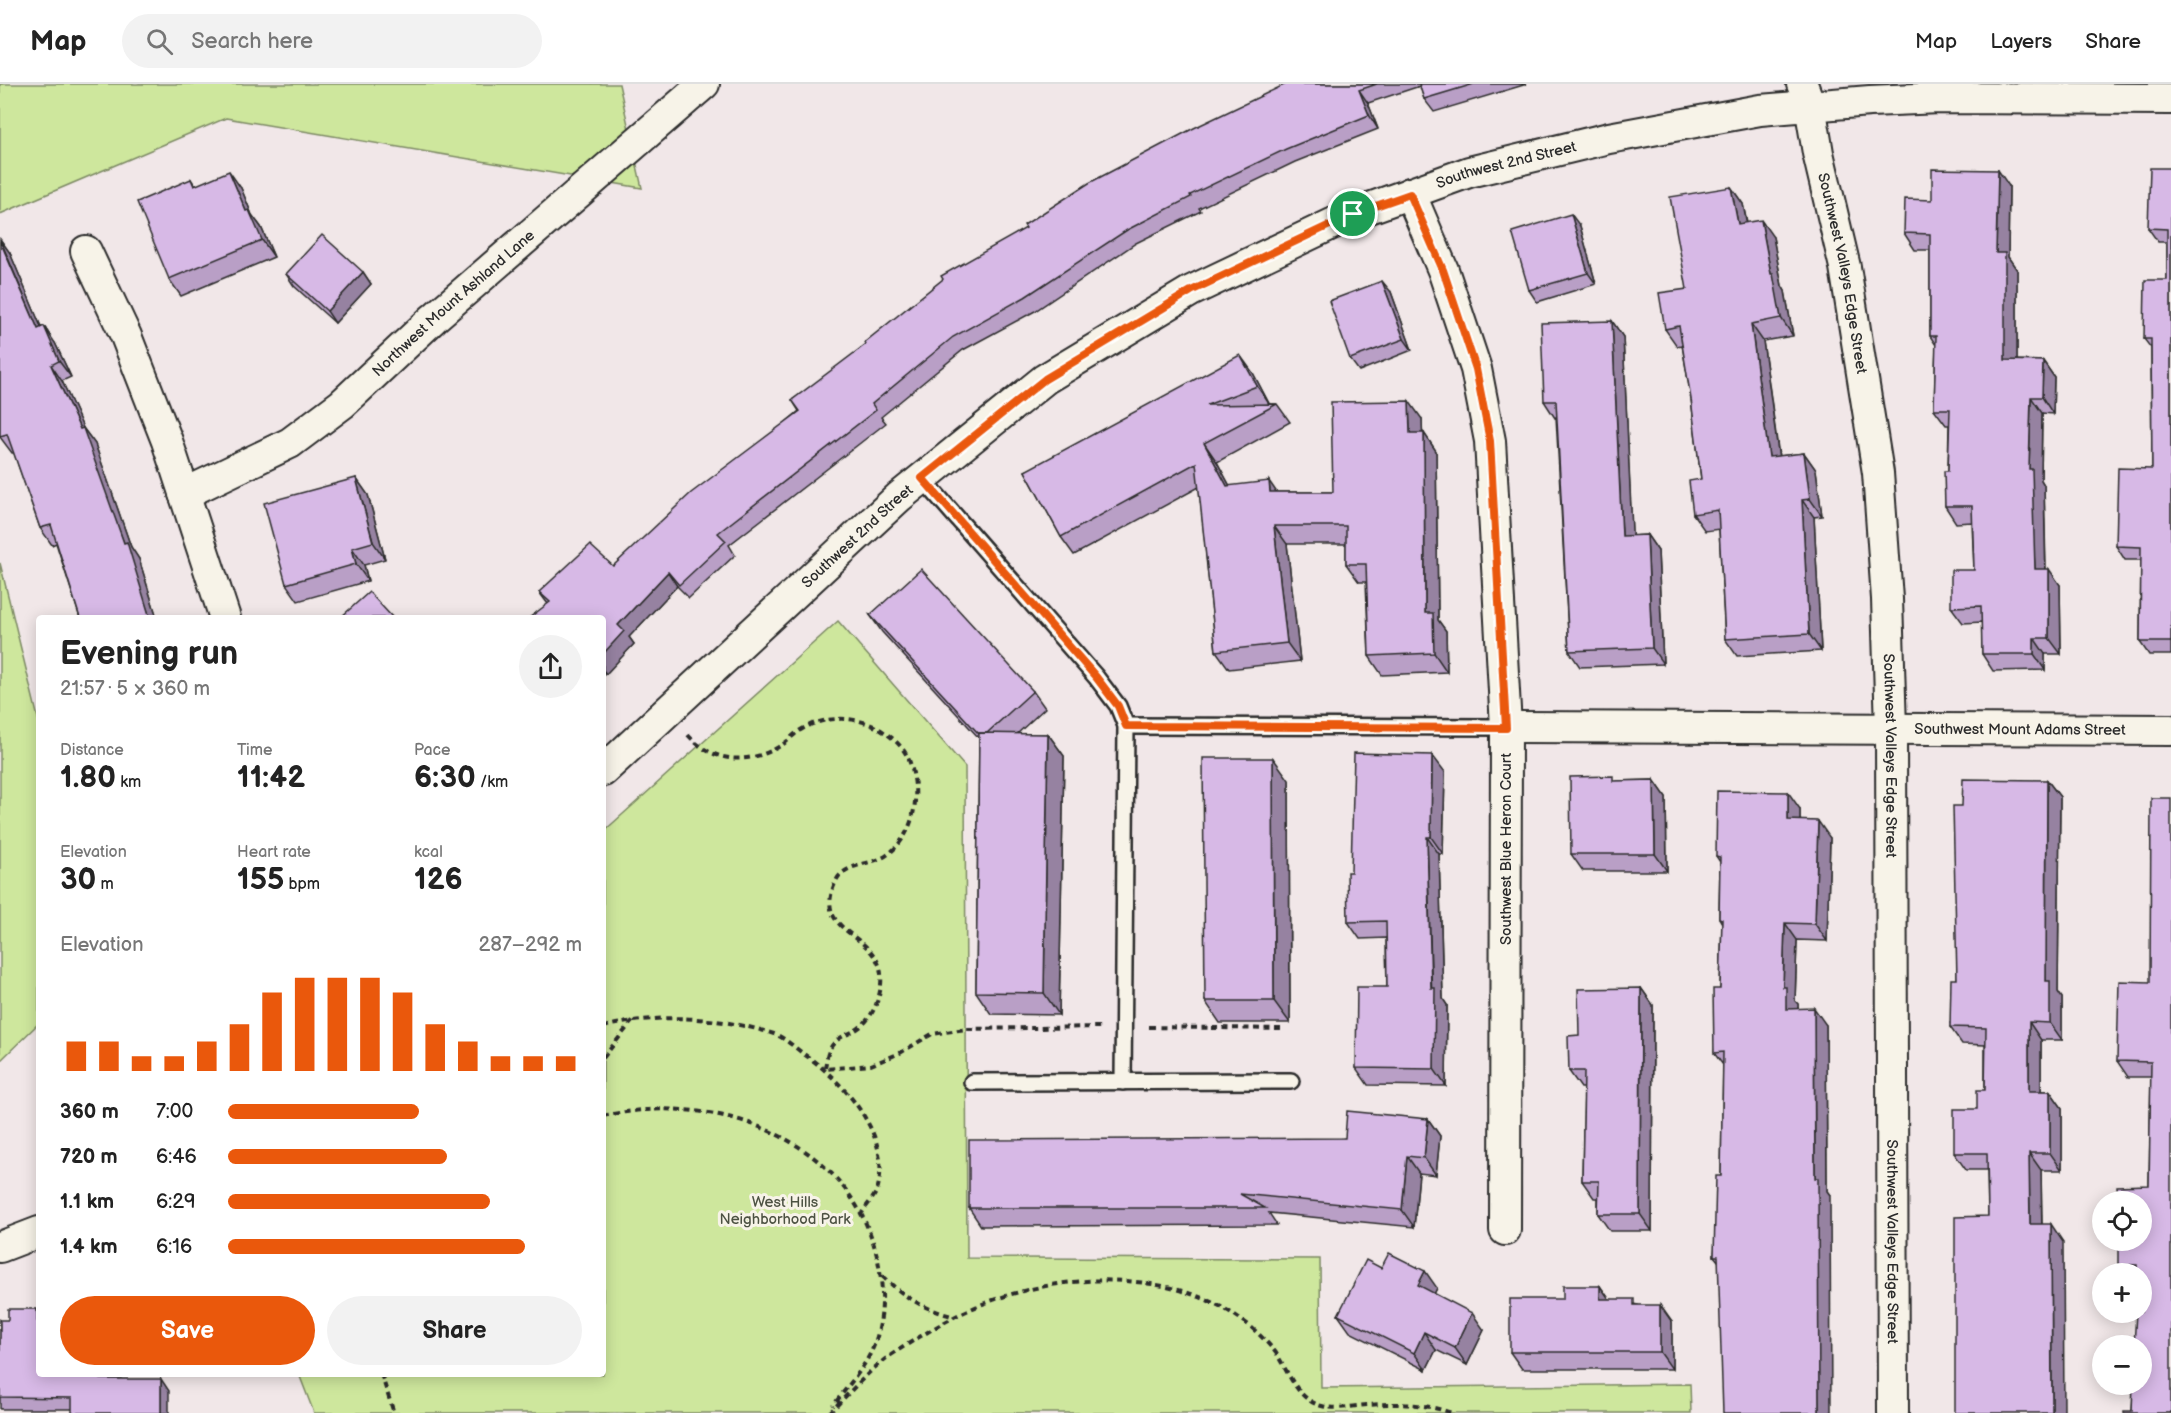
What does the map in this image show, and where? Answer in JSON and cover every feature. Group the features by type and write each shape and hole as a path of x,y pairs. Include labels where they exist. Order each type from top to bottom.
{"street":[{"name":"Northwest Mount Ashland Lane","path":"184,494 290,443 342,404 434,318 704,84"},
{"name":"Southwest 2nd Street","path":"606,768 922,478 1045,379 1191,291 1353,214 1469,172 1609,138 1760,110 1806,95 1940,99 2171,99"},
{"name":"Southwest Valleys Edge Street","path":"1806,95 1847,278 1878,473 1891,729 1893,1413"},
{"name":"Southwest Blue Heron Court","path":"1410,194 1443,270 1476,369 1490,441 1506,728 1505,1230"},
{"path":"86,251 126,336 184,494 224,615"},
{"name":"Southwest Mount Adams Street","path":"1506,728 2171,730"},
{"path":"0,1247 36,1233"}],"lane":[{"path":"922,478 1096,677 1118,706 1126,726 1123,1082"},
{"path":"1126,726 1506,728"},
{"path":"972,1082 1291,1081"}],"path":[{"path":"668,712 702,751 735,759 760,756 784,744 800,730 844,718 873,725 897,741 908,758 916,782 915,812 905,835 887,855 846,870 836,878 830,897 834,918 846,933 865,945 879,965 880,989 874,1010 860,1027 840,1036 829,1049 825,1069"},
{"path":"606,1026 634,1019 682,1016 725,1023 776,1035 825,1069 860,1109 876,1142 880,1165 876,1191 862,1213"},
{"path":"606,1054 634,1019"},
{"path":"825,1069 871,1065 900,1053 932,1034 966,1029 1123,1027 1283,1029"},
{"path":"606,1115 629,1110 685,1108 730,1117 773,1132 821,1161 862,1213 871,1233 882,1276 883,1304 872,1350 828,1413"},
{"path":"882,1276 904,1296 926,1309 955,1317"},
{"path":"828,1413 886,1359 955,1317 1036,1289 1088,1280 1137,1281 1180,1289 1218,1305 1251,1327 1275,1351 1293,1383 1306,1398 1322,1406 1394,1403 1435,1407 1452,1413"},
{"path":"382,1377 394,1413"}],"green space":[{"path":"0,84 619,84 642,188 226,118 0,214"},
{"path":"0,563 36,710 36,1026 0,1061"},
{"name":"West Hills Neighborhood Park","path":"838,621 965,767 967,1258 1320,1259 1321,1388 1690,1384 1691,1413 314,1413 300,1377 606,1377 606,829"}],"building":[{"path":"1286,84 1377,84 1359,90 1369,115 1286,149 1190,195 1191,197 1127,230 1025,297 953,337 872,404 876,410 718,533 726,541 679,585 668,572 618,625 624,631 606,651 606,615 533,615 550,602 539,592 590,545 613,566 691,493 800,411 792,400 866,344 865,342 943,279 941,276 1026,228 1024,225 1089,183 1194,128"},
{"path":"1419,84 1474,84 1424,99"},
{"path":"2150,168 2171,168 2171,642 2140,642 2141,547 2116,546 2118,468 2152,469 2151,339 2144,339 2145,280 2167,280 2167,229 2148,228"},
{"path":"1932,169 1998,170 1996,253 2005,253 2005,360 2043,361 2042,397 2031,397 2029,469 2032,469 2035,569 2049,569 2049,638 2034,638 2034,654 1982,654 1981,606 1951,607 1951,570 1974,570 1972,506 1945,506 1944,471 1948,471 1950,409 1934,409 1936,336 1930,336 1930,234 1904,233 1905,199 1932,200"},
{"path":"229,171 246,211 249,210 262,240 169,279 137,202 191,179 194,186"},
{"path":"1731,187 1738,224 1761,220 1781,318 1751,324 1769,457 1804,453 1810,499 1802,500 1809,634 1725,639 1718,510 1693,514 1689,481 1701,479 1691,399 1679,326 1665,329 1659,293 1687,289 1670,197"},
{"path":"1571,214 1588,273 1529,290 1512,232"},
{"path":"322,235 363,272 327,311 286,274"},
{"path":"0,241 38,329 44,326 59,361 51,365 80,429 83,428 124,543 127,542 149,615 79,615 51,525 40,528 7,434 0,436"},
{"path":"1382,281 1404,339 1350,359 1329,301"},
{"path":"1612,321 1622,536 1647,535 1652,648 1569,651 1556,401 1544,401 1541,323"},
{"path":"1240,355 1257,386 1207,405 1277,404 1204,443 1227,486 1269,481 1270,492 1333,492 1331,402 1409,401 1410,433 1424,433 1425,613 1433,613 1434,653 1369,656 1366,564 1346,564 1346,526 1274,526 1287,643 1216,651 1196,463 1061,537 1025,471"},
{"path":"356,478 373,542 352,548 356,564 286,584 264,503"},
{"path":"921,569 1033,691 987,733 979,734 870,615"},
{"path":"369,592 390,615 343,615"},
{"path":"979,733 1048,734 1044,993 976,992"},
{"path":"1354,753 1432,755 1431,837 1427,837 1431,988 1435,988 1434,1069 1356,1068 1357,987 1387,987 1386,921 1348,922 1347,872 1351,872"},
{"path":"1203,758 1273,758 1274,1001 1205,1001"},
{"path":"1613,776 1613,781 1654,780 1655,854 1571,854 1570,777"},
{"path":"1963,779 2047,780 2046,981 2050,981 2050,1023 2029,1022 2029,1091 2050,1091 2050,1153 2029,1153 2030,1224 2051,1224 2052,1413 1955,1413 1955,1217 1988,1216 1987,1153 1954,1153 1954,1109 1977,1109 1977,1090 1985,1090 1986,1028 1950,1027 1951,979 1957,979 1953,806 1962,806"},
{"path":"1717,791 1788,792 1788,820 1818,821 1815,924 1785,923 1783,987 1786,987 1786,1009 1814,1008 1815,1178 1818,1178 1819,1413 1723,1413 1718,1256 1714,1256 1716,1176 1721,1176 1723,1052 1714,1053 1713,989 1720,989 1722,919 1719,918 1720,857 1716,856"},
{"path":"2151,798 2171,798 2171,1413 2124,1413 2124,1411 2132,1411 2133,1395 2152,1395 2152,1335 2135,1335 2135,1323 2152,1323 2152,1263 2118,1263 2118,1251 2152,1251 2152,1191 2117,1191 2117,1186 2149,1185 2151,1062 2117,1061 2119,981 2150,982"},
{"path":"1641,988 1640,1214 1598,1214 1599,1181 1582,1181 1584,1071 1569,1071 1568,1036 1579,1035 1578,989"},
{"path":"1347,1111 1428,1119 1424,1158 1407,1156 1402,1210 1240,1194 1265,1208 969,1208 969,1140 1345,1138"},
{"path":"1389,1253 1425,1271 1418,1285 1472,1313 1455,1348 1424,1332 1414,1353 1338,1315 1366,1260 1381,1268"},
{"path":"1563,1286 1600,1286 1600,1299 1634,1299 1634,1305 1660,1305 1660,1352 1510,1352 1510,1299 1563,1299"},
{"path":"8,1309 36,1309 36,1377 161,1379 161,1413 72,1413 72,1398 0,1397 0,1320 8,1320"}],"route":[{"path":"1410,194 1443,270 1476,369 1490,441 1506,728 1126,726 1118,706 1096,677 922,478 1045,379 1191,291 1353,214 1410,194"}]}
